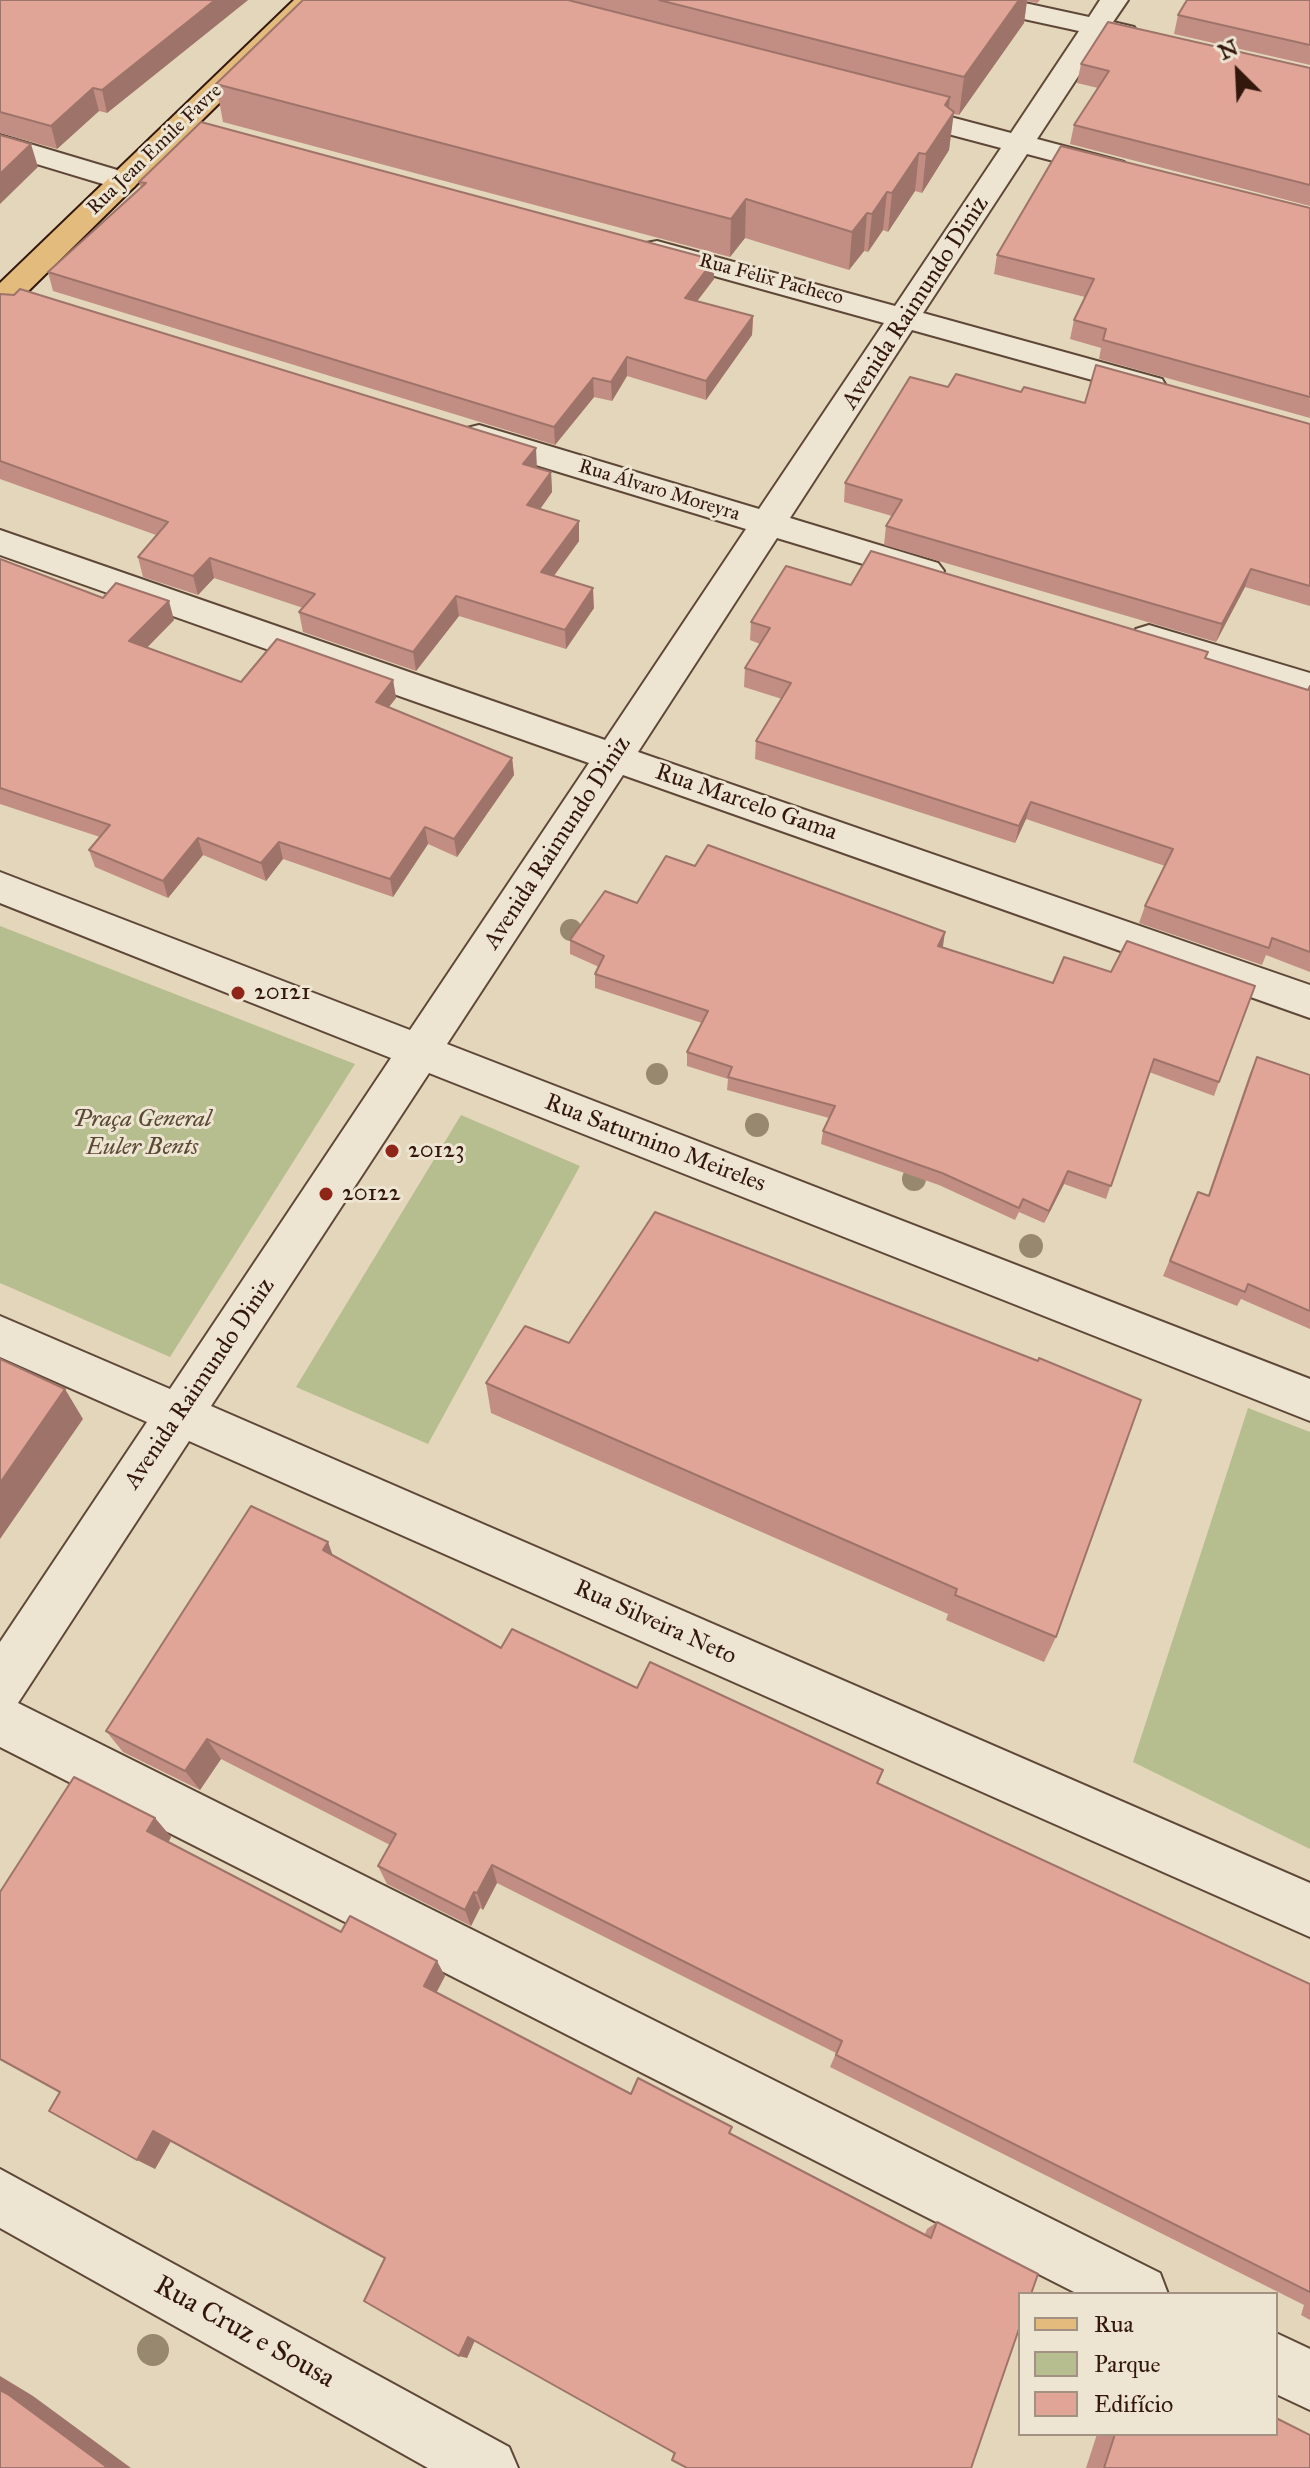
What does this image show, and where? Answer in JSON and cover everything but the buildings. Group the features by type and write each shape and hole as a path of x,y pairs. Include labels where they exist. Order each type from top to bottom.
{"main road":[{"name":"Rua Jean Emile Favre","path":"17,297 123,181 310,0"}],"street":[{"path":"974,0 1148,39"},
{"name":"Avenida Raimundo Diniz","path":"0,1686 421,1053 613,757 770,525 1114,0"},
{"path":"861,102 1145,176"},
{"path":"183,123 223,133"},
{"path":"0,144 123,181"},
{"name":"Rua Felix Pacheco","path":"625,241 1175,393"},
{"name":"Rua Álvaro Moreyra","path":"447,426 963,582"},
{"name":"Rua Marcelo Gama","path":"0,542 1310,1002"},
{"path":"1114,627 1310,686"},
{"name":"Rua Saturnino Meireles","path":"0,887 1310,1400"},
{"name":"Rua Silveira Neto","path":"0,1336 1310,1910"},
{"path":"15,1727 1135,2292"},
{"name":"Rua Cruz e Sousa","path":"0,2197 488,2468"},
{"path":"1278,2364 1310,2380"}],"green space":[{"name":"Praça General Euler Bents","path":"0,926 355,1064 170,1357 0,1283"},
{"path":"461,1115 580,1166 428,1444 296,1387"},
{"path":"1248,1408 1310,1432 1310,1849 1133,1762"}],"place":[{"name":"20121","path":"238,993"},
{"name":"20123","path":"392,1151"},
{"name":"20122","path":"326,1194"}]}
